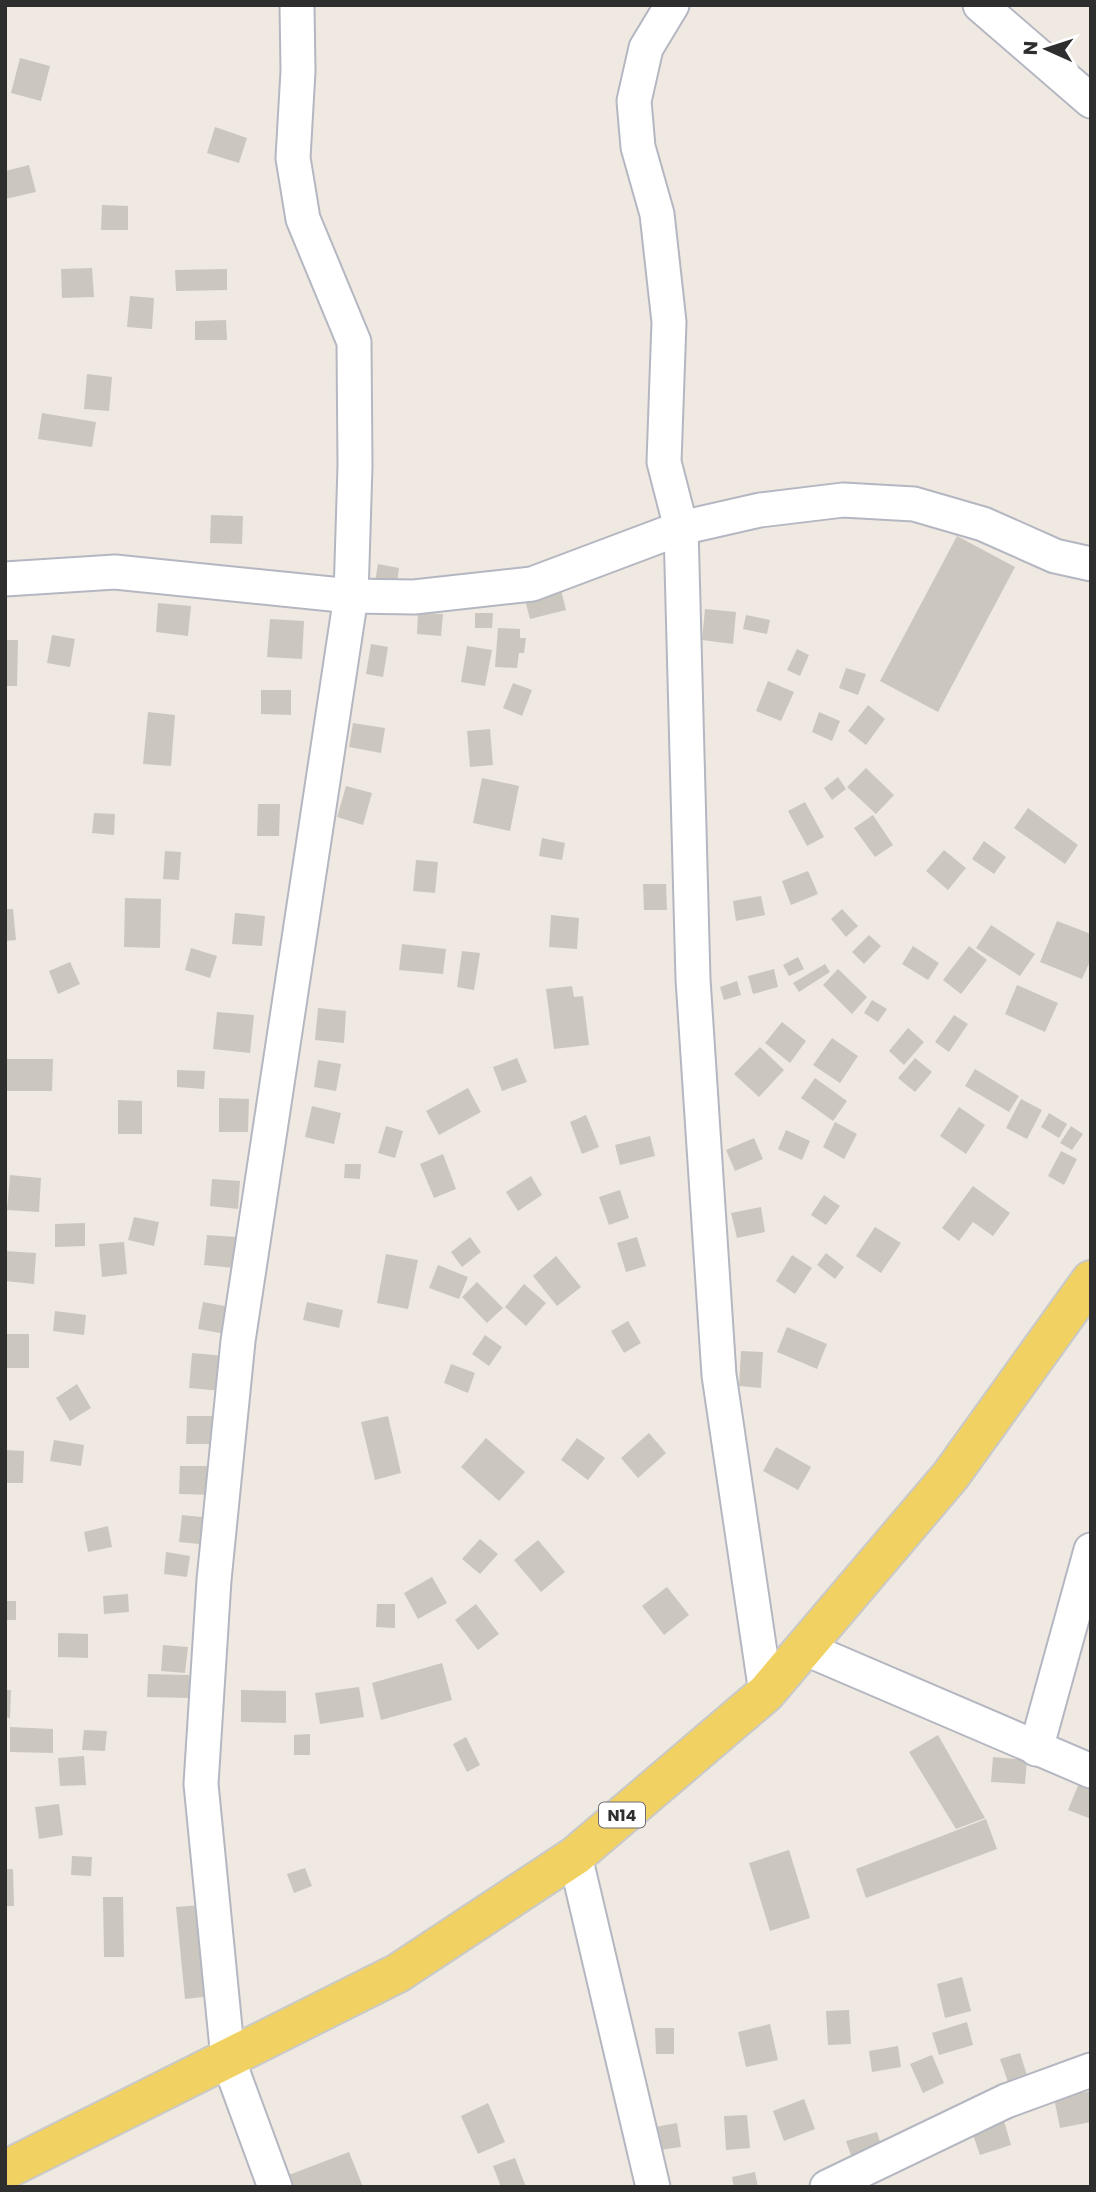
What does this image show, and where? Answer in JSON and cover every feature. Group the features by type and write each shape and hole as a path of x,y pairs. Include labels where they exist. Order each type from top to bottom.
{"main road":[{"name":"N14","path":"5,2170 398,1973 575,1856 766,1693 951,1475 1091,1281"}],"street":[{"path":"275,2187 228,2059 201,1784 214,1580 238,1340 351,596 355,466 354,342 303,219 293,158 298,71 297,5"},
{"path":"672,5 646,48 634,101 638,147 657,214 668,308 664,462 681,528 693,979 719,1376 766,1693"},
{"path":"980,5 1091,101"},
{"path":"5,579 115,572 351,596 414,597 532,584 681,528 760,510 843,500 914,503 983,524 1055,556 1091,564"},
{"path":"1037,1749 1091,1550"},
{"path":"804,1648 1091,1772"},
{"path":"575,1856 653,2187"},
{"path":"827,2187 1006,2101 1091,2070"}],"building":[{"path":"20,58 50,66 41,101 11,93"},
{"path":"215,127 247,138 239,163 207,153"},
{"path":"29,165 36,192 5,199 5,171"},
{"path":"102,205 128,206 128,230 101,230"},
{"path":"92,268 94,297 62,298 61,269"},
{"path":"227,269 227,290 176,291 175,270"},
{"path":"130,296 154,298 152,329 127,327"},
{"path":"226,320 227,340 195,340 195,321"},
{"path":"87,374 112,377 109,411 84,409"},
{"path":"42,413 96,422 92,447 38,439"},
{"path":"211,515 243,516 242,544 210,543"},
{"path":"957,536 1015,567 938,712 880,681"},
{"path":"378,564 399,568 396,591 374,588"},
{"path":"561,590 566,610 530,619 525,600"},
{"path":"158,603 191,606 188,636 156,632"},
{"path":"705,609 736,612 733,644 702,640"},
{"path":"418,613 443,614 441,636 417,634"},
{"path":"475,613 493,613 492,628 475,628"},
{"path":"746,615 770,620 767,634 743,629"},
{"path":"270,619 304,621 302,659 267,657"},
{"path":"498,628 520,629 520,638 526,638 524,653 519,653 517,668 495,667"},
{"path":"52,635 75,639 70,667 47,663"},
{"path":"5,640 18,640 17,686 5,686"},
{"path":"371,644 388,647 383,677 366,674"},
{"path":"467,646 492,650 485,686 461,682"},
{"path":"797,649 809,655 800,676 787,670"},
{"path":"846,668 866,674 858,695 839,688"},
{"path":"768,681 794,692 781,721 756,711"},
{"path":"513,683 532,690 522,716 503,708"},
{"path":"261,690 291,690 291,715 261,714"},
{"path":"868,705 885,719 866,745 848,731"},
{"path":"148,712 175,715 171,766 143,764"},
{"path":"819,712 840,721 832,741 812,732"},
{"path":"353,723 385,728 381,753 349,747"},
{"path":"490,729 493,765 470,767 467,731"},
{"path":"866,768 894,795 876,814 847,787"},
{"path":"838,777 846,789 832,800 824,788"},
{"path":"482,778 519,786 510,831 473,823"},
{"path":"346,786 372,793 363,825 337,817"},
{"path":"805,802 824,837 807,846 788,811"},
{"path":"258,804 280,804 279,836 257,836"},
{"path":"1028,808 1078,845 1065,864 1014,828"},
{"path":"94,813 115,814 114,835 92,833"},
{"path":"873,815 893,845 875,857 854,828"},
{"path":"542,838 565,843 562,860 539,856"},
{"path":"984,841 1006,857 994,874 972,859"},
{"path":"944,850 966,868 948,890 926,871"},
{"path":"165,851 181,852 179,880 163,879"},
{"path":"416,860 438,862 435,893 413,891"},
{"path":"808,871 818,894 791,905 782,881"},
{"path":"643,884 666,884 667,910 644,910"},
{"path":"761,896 765,915 736,921 733,901"},
{"path":"125,898 161,899 160,948 124,947"},
{"path":"5,909 13,909 16,940 5,941"},
{"path":"842,909 858,926 846,937 831,919"},
{"path":"235,913 265,916 262,946 232,944"},
{"path":"551,915 579,918 577,949 549,947"},
{"path":"1057,921 1091,934 1091,959 1082,979 1040,962"},
{"path":"991,925 1035,954 1020,976 976,948"},
{"path":"869,935 881,946 864,964 852,952"},
{"path":"402,944 446,949 443,974 399,970"},
{"path":"913,946 939,963 928,980 902,964"},
{"path":"969,946 987,960 961,994 943,980"},
{"path":"191,948 217,956 210,978 185,970"},
{"path":"462,951 480,953 474,990 457,987"},
{"path":"798,957 804,969 789,976 783,965"},
{"path":"70,962 80,984 58,994 49,971"},
{"path":"825,964 830,972 799,992 793,983"},
{"path":"774,969 778,987 753,994 748,976"},
{"path":"838,969 867,997 852,1014 823,985"},
{"path":"737,981 741,995 724,1000 720,987"},
{"path":"1017,985 1058,1003 1045,1032 1005,1014"},
{"path":"572,986 574,997 583,996 589,1045 554,1049 546,989"},
{"path":"872,1000 887,1009 878,1022 864,1013"},
{"path":"318,1008 346,1011 344,1043 315,1040"},
{"path":"217,1012 254,1015 250,1053 213,1049"},
{"path":"954,1015 968,1024 949,1052 935,1042"},
{"path":"782,1022 806,1041 790,1063 765,1043"},
{"path":"908,1028 924,1042 904,1065 889,1051"},
{"path":"832,1038 858,1056 840,1083 813,1065"},
{"path":"760,1047 784,1070 759,1097 734,1074"},
{"path":"517,1058 527,1082 502,1091 493,1067"},
{"path":"915,1058 932,1072 915,1092 898,1078"},
{"path":"5,1059 53,1059 52,1091 5,1091"},
{"path":"318,1060 341,1064 336,1091 314,1087"},
{"path":"975,1069 1019,1096 1009,1112 965,1086"},
{"path":"177,1070 205,1071 204,1089 177,1087"},
{"path":"815,1078 847,1101 833,1121 801,1098"},
{"path":"468,1088 481,1112 439,1135 426,1111"},
{"path":"219,1098 249,1099 248,1132 219,1132"},
{"path":"1021,1099 1042,1110 1027,1139 1006,1128"},
{"path":"118,1100 142,1101 142,1134 118,1134"},
{"path":"312,1106 341,1113 334,1144 305,1137"},
{"path":"959,1107 985,1125 966,1154 940,1136"},
{"path":"1049,1113 1067,1124 1059,1138 1041,1127"},
{"path":"586,1115 599,1147 582,1154 570,1122"},
{"path":"835,1122 857,1134 844,1159 823,1147"},
{"path":"386,1126 403,1131 395,1158 378,1153"},
{"path":"1071,1126 1083,1134 1072,1150 1060,1143"},
{"path":"786,1130 810,1141 802,1160 778,1149"},
{"path":"650,1136 655,1156 620,1165 615,1145"},
{"path":"754,1138 763,1159 735,1171 726,1150"},
{"path":"1061,1151 1077,1159 1064,1185 1048,1176"},
{"path":"443,1154 456,1189 434,1198 420,1164"},
{"path":"345,1164 361,1164 360,1179 344,1178"},
{"path":"10,1175 41,1178 39,1212 7,1210"},
{"path":"531,1176 542,1195 518,1211 506,1192"},
{"path":"212,1179 240,1181 238,1209 210,1206"},
{"path":"973,1186 1010,1213 993,1236 973,1222 959,1241 942,1228"},
{"path":"620,1190 629,1218 609,1225 599,1197"},
{"path":"824,1195 840,1206 826,1225 811,1215"},
{"path":"761,1207 765,1232 737,1238 731,1213"},
{"path":"134,1217 159,1222 154,1246 128,1240"},
{"path":"85,1223 85,1246 55,1247 55,1224"},
{"path":"875,1227 901,1243 881,1273 856,1256"},
{"path":"207,1235 237,1237 234,1268 204,1265"},
{"path":"470,1237 481,1252 462,1267 451,1252"},
{"path":"637,1237 646,1266 626,1272 617,1243"},
{"path":"124,1242 127,1274 102,1277 99,1244"},
{"path":"5,1251 36,1253 34,1284 5,1281"},
{"path":"826,1253 844,1267 835,1279 817,1265"},
{"path":"386,1254 418,1260 408,1309 377,1303"},
{"path":"792,1255 812,1268 795,1294 776,1281"},
{"path":"556,1256 581,1287 557,1306 533,1276"},
{"path":"438,1265 468,1277 459,1299 429,1288"},
{"path":"477,1282 503,1308 487,1323 462,1297"},
{"path":"524,1284 546,1303 526,1326 505,1307"},
{"path":"203,1302 230,1307 225,1334 198,1329"},
{"path":"307,1302 343,1310 339,1328 303,1320"},
{"path":"55,1311 86,1315 84,1335 53,1331"},
{"path":"628,1321 641,1343 624,1353 611,1331"},
{"path":"787,1327 827,1344 817,1369 777,1352"},
{"path":"5,1334 29,1334 29,1368 5,1368"},
{"path":"485,1335 502,1347 489,1366 472,1354"},
{"path":"741,1351 763,1352 761,1388 739,1386"},
{"path":"192,1353 225,1356 222,1391 189,1388"},
{"path":"451,1364 475,1373 468,1393 444,1383"},
{"path":"77,1384 91,1408 70,1421 56,1398"},
{"path":"187,1416 217,1416 216,1444 186,1444"},
{"path":"388,1416 401,1473 375,1480 361,1422"},
{"path":"649,1433 666,1453 638,1478 621,1458"},
{"path":"486,1438 525,1472 499,1501 461,1467"},
{"path":"577,1438 605,1458 588,1480 561,1460"},
{"path":"54,1440 84,1445 81,1466 50,1461"},
{"path":"776,1447 811,1467 798,1490 763,1471"},
{"path":"5,1450 24,1451 23,1483 5,1483"},
{"path":"180,1466 213,1466 212,1495 179,1494"},
{"path":"182,1515 211,1518 209,1545 179,1542"},
{"path":"108,1526 112,1547 88,1552 84,1532"},
{"path":"480,1539 498,1554 480,1574 462,1559"},
{"path":"538,1540 565,1572 541,1592 514,1560"},
{"path":"166,1552 190,1556 187,1577 164,1574"},
{"path":"432,1577 447,1603 418,1619 404,1593"},
{"path":"667,1587 689,1615 664,1635 642,1606"},
{"path":"128,1594 129,1612 104,1614 103,1596"},
{"path":"5,1601 16,1601 16,1620 5,1620"},
{"path":"377,1604 395,1604 395,1628 376,1627"},
{"path":"476,1604 499,1634 478,1650 455,1620"},
{"path":"58,1633 88,1634 88,1658 58,1657"},
{"path":"163,1645 188,1647 185,1673 161,1671"},
{"path":"442,1663 452,1700 381,1720 372,1683"},
{"path":"148,1674 189,1675 189,1698 147,1697"},
{"path":"359,1687 364,1717 320,1724 315,1693"},
{"path":"5,1690 11,1690 10,1718 5,1717"},
{"path":"241,1690 286,1691 286,1723 241,1722"},
{"path":"10,1727 53,1729 53,1753 10,1752"},
{"path":"84,1730 107,1731 105,1751 82,1750"},
{"path":"310,1734 310,1755 294,1755 294,1735"},
{"path":"938,1735 985,1818 956,1829 909,1752"},
{"path":"466,1737 480,1765 467,1772 453,1744"},
{"path":"84,1756 86,1785 60,1786 58,1758"},
{"path":"993,1757 1027,1760 1025,1784 991,1782"},
{"path":"1081,1778 1091,1782 1091,1819 1068,1810"},
{"path":"59,1804 63,1835 39,1839 35,1807"},
{"path":"986,1819 997,1849 866,1898 856,1869"},
{"path":"789,1850 810,1918 770,1931 749,1863"},
{"path":"72,1856 92,1857 91,1876 71,1875"},
{"path":"305,1868 312,1886 294,1893 287,1874"},
{"path":"5,1869 13,1869 14,1906 5,1906"},
{"path":"103,1897 123,1897 124,1957 104,1957"},
{"path":"202,1905 211,1996 185,1999 176,1907"},
{"path":"962,1977 971,2011 945,2018 937,1984"},
{"path":"849,2010 851,2044 828,2045 826,2011"},
{"path":"967,2022 973,2045 939,2055 932,2033"},
{"path":"770,2024 778,2060 746,2067 738,2032"},
{"path":"655,2028 674,2028 674,2054 656,2054"},
{"path":"898,2046 901,2067 872,2072 869,2051"},
{"path":"1020,2053 1030,2085 1011,2091 1000,2059"},
{"path":"932,2055 944,2083 923,2093 910,2064"},
{"path":"1091,2091 1091,2122 1060,2128 1054,2098"},
{"path":"804,2099 815,2129 784,2141 773,2111"},
{"path":"488,2103 505,2142 478,2154 461,2116"},
{"path":"747,2115 750,2148 726,2150 724,2116"},
{"path":"1004,2121 1011,2145 980,2155 972,2132"},
{"path":"677,2123 681,2147 660,2150 655,2127"},
{"path":"877,2132 884,2155 854,2164 846,2141"},
{"path":"349,2152 363,2187 290,2187 286,2176"},
{"path":"515,2158 526,2187 501,2187 493,2166"},
{"path":"755,2172 758,2187 734,2187 732,2177"}]}
